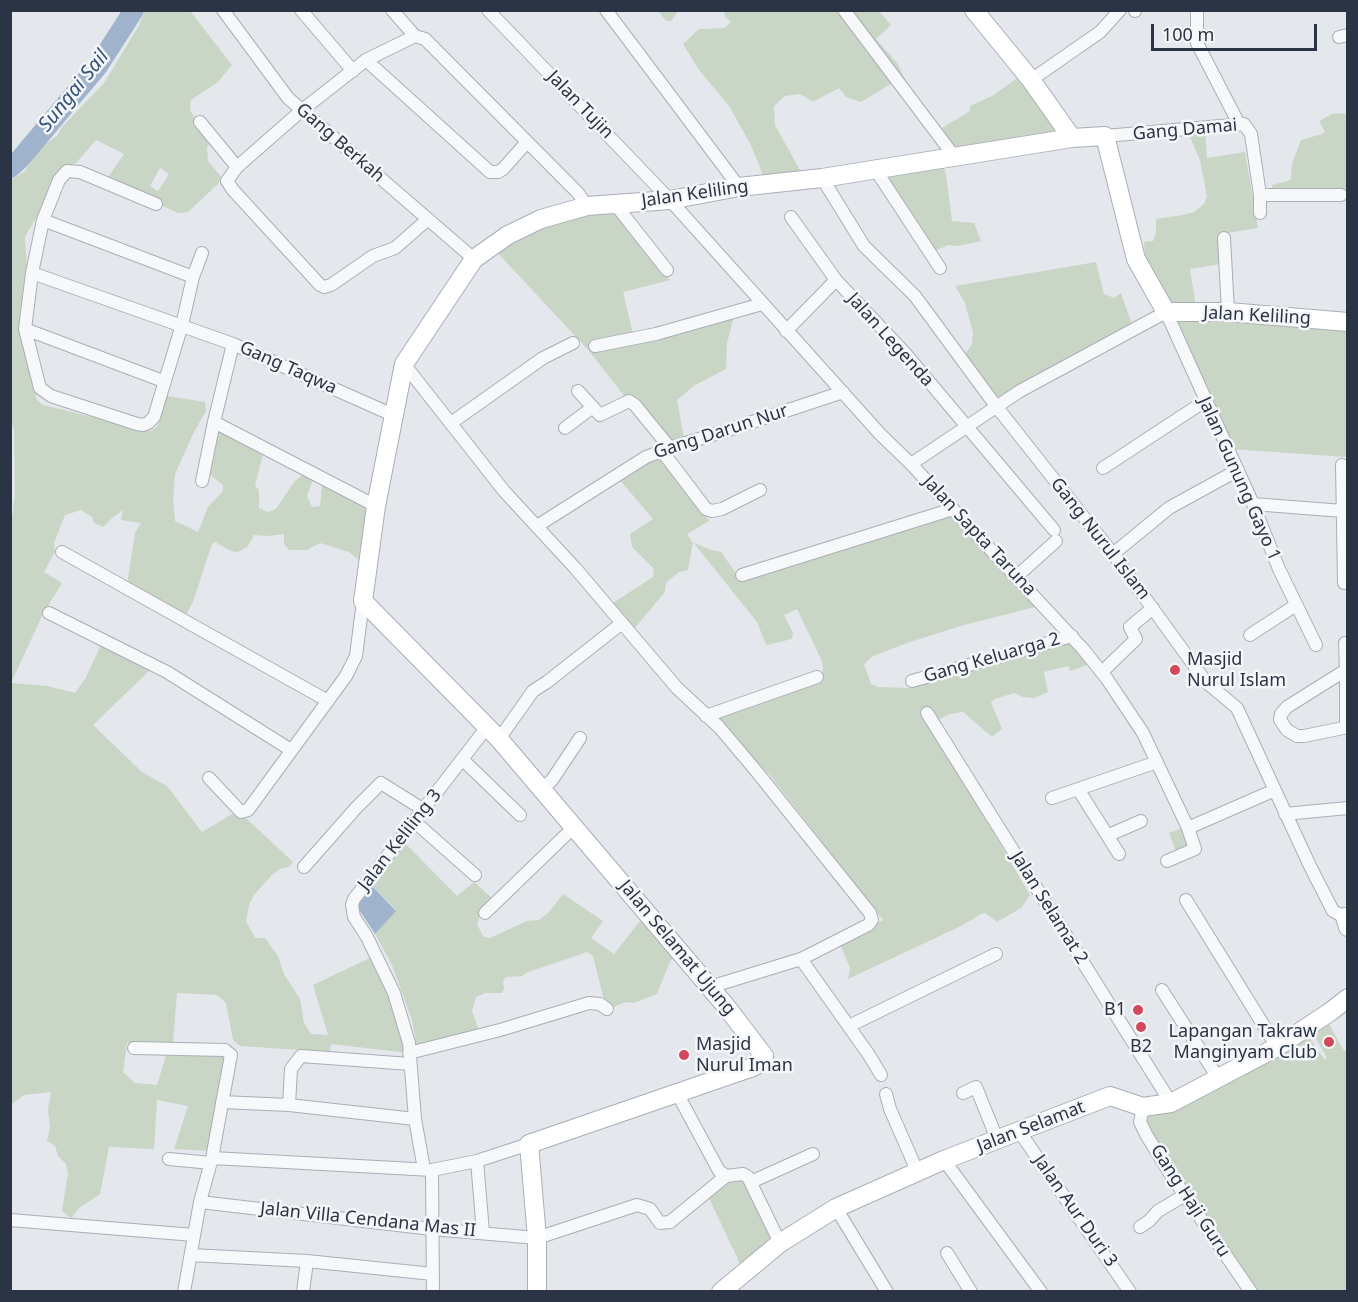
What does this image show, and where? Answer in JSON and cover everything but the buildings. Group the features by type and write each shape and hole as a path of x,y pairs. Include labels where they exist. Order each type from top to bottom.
{"street":[{"name":"Gang Berkah","path":"223,10 288,98 301,111 474,259"},
{"path":"301,10 353,70"},
{"path":"392,10 415,36 425,39 578,193 587,206"},
{"name":"Jalan Tujin","path":"488,10 670,200"},
{"path":"606,10 739,187"},
{"path":"844,10 954,156"},
{"path":"974,10 1031,80 1072,138"},
{"path":"1031,80 1100,32 1120,10"},
{"path":"1197,10 1195,38 1239,124"},
{"path":"415,36 366,60 301,111 237,167 227,180 233,190 320,285 324,286 331,285 373,256 396,248 428,219"},
{"path":"366,60 490,172 503,169 527,142"},
{"path":"200,123 237,167"},
{"name":"Gang Damai","path":"1105,136 1244,124 1250,130 1260,195 1260,213"},
{"path":"1105,136 1136,259 1166,312"},
{"name":"Jalan Keliling","path":"363,601 376,506 404,364 474,259 516,231 541,219 587,206 670,200 739,187 822,178 1072,138 1105,136"},
{"path":"875,169 940,268 942,254"},
{"path":"156,204 80,172 67,171 59,180 43,220 32,273 25,329 40,388 51,396 143,425 154,417 163,381 182,325 193,277 202,253"},
{"name":"Gang Nurul Islam","path":"822,178 859,240 911,291 996,406 1113,554 1209,686 1237,708 1285,814 1333,911 1347,920"},
{"path":"1260,195 1341,195"},
{"name":"Jalan Sapta Taruna","path":"670,200 880,434 911,464 1072,636 1102,672 1143,733 1188,828"},
{"path":"615,204 667,270"},
{"path":"791,217 836,280"},
{"path":"43,220 193,277"},
{"path":"1224,238 1228,312"},
{"name":"Gang Taqwa","path":"32,273 233,344 393,414"},
{"name":"Jalan Legenda","path":"786,331 836,280 905,353 1055,536 1016,577"},
{"path":"595,346 656,334 762,304"},
{"name":"Jalan Keliling","path":"911,464 996,406 1166,312 1228,312 1347,322"},
{"name":"Jalan Gunung Gayo 1","path":"1166,312 1253,504 1279,569 1316,645"},
{"path":"25,329 163,381"},
{"path":"451,423 543,358 573,343"},
{"path":"202,481 233,344"},
{"path":"404,364 504,491 678,688 757,772 870,913 872,920 868,925 801,959 710,987"},
{"path":"578,391 600,415 629,401 635,405 706,509 712,511 722,508 760,490"},
{"name":"Gang Darun Nur","path":"537,526 646,457 843,392"},
{"path":"1103,468 1205,401"},
{"path":"565,428 593,407"},
{"path":"214,422 376,506"},
{"path":"1342,465 1345,508 1344,583"},
{"path":"1113,554 1169,508 1238,470"},
{"path":"1253,504 1345,508"},
{"path":"742,575 953,509"},
{"path":"62,552 328,701"},
{"path":"208,778 241,812 245,812 346,676 356,656 363,601"},
{"name":"Jalan Selamat Ujung","path":"363,601 493,733 710,987 759,1049 764,1059 753,1066 530,1144"},
{"path":"1250,635 1296,605"},
{"path":"1102,672 1136,639 1130,627 1153,608"},
{"path":"49,613 167,672 291,750"},
{"name":"Jalan Keliling 3","path":"433,1292 428,1169 415,1119 409,1043 394,993 352,910 354,899 463,760 493,733 533,691 622,623"},
{"name":"Gang Keluarga 2","path":"912,681 1072,636"},
{"path":"1345,643 1346,670 1347,727 1304,736 1297,736 1287,730 1280,720 1281,714 1287,707 1346,670"},
{"path":"706,716 817,677"},
{"name":"Jalan Selamat 2","path":"927,713 1171,1103"},
{"path":"542,789 552,780 580,738"},
{"path":"463,760 520,815"},
{"path":"1052,798 1157,762"},
{"path":"304,867 381,783 424,810"},
{"path":"1078,789 1119,854"},
{"path":"1167,861 1196,849 1188,828 1275,790"},
{"path":"1285,814 1347,808"},
{"path":"1109,835 1142,821"},
{"path":"414,822 475,874"},
{"path":"485,913 574,827"},
{"path":"1186,900 1277,1047"},
{"path":"849,1026 996,954"},
{"path":"801,959 881,1075"},
{"path":"1162,990 1218,1078"},
{"name":"Jalan Selamat","path":"721,1292 745,1284 780,1243 836,1208 944,1160 1110,1096 1143,1107 1171,1103 1277,1047 1347,998"},
{"path":"290,1106 291,1069 301,1056 410,1058 589,1003 600,1004 607,1009"},
{"path":"134,1048 227,1051 231,1055 212,1161 200,1202 184,1292"},
{"path":"963,1093 976,1087 997,1139"},
{"path":"676,1093 719,1171 726,1176"},
{"path":"886,1094 890,1109 918,1173"},
{"path":"222,1102 290,1106 415,1119"},
{"name":"Gang Haji Guru","path":"1143,1107 1140,1122 1185,1195 1251,1292"},
{"name":"Jalan Aur Duri 3","path":"1019,1131 1130,1292"},
{"path":"169,1159 428,1169 477,1161 530,1144 537,1238 537,1292"},
{"path":"751,1182 813,1154"},
{"path":"944,1160 1041,1292"},
{"path":"477,1161 483,1232"},
{"path":"537,1238 637,1205 650,1209 660,1223 670,1222 726,1176 743,1174 751,1182 780,1243"},
{"path":"1140,1227 1158,1211 1185,1195"},
{"name":"Jalan Villa Cendana Mas II","path":"200,1202 537,1238"},
{"path":"836,1208 887,1292"},
{"path":"10,1220 194,1235"},
{"path":"947,1254 971,1292"},
{"path":"190,1255 307,1262 433,1274"},
{"path":"303,1292 307,1262"}],"green space":[{"path":"145,11 190,11 232,65 218,82 191,100 190,111 212,140 207,147 208,161 221,177 218,184 188,212 178,213 106,180 124,154 96,140 76,163 62,172 25,237 27,269 20,324 23,347 37,400 43,405 150,431 157,427 167,396 205,402 206,411 175,474 173,500 175,521 198,532 208,507 223,491 223,485 210,475 219,431 263,454 255,486 259,490 259,508 268,512 276,509 294,482 302,475 313,480 307,496 312,507 320,506 322,486 372,507 360,561 349,552 320,543 307,550 289,550 284,544 284,534 254,535 248,546 238,552 231,551 215,542 212,544 193,602 185,617 127,584 135,533 141,523 121,520 123,510 103,527 94,523 92,517 81,510 65,515 54,543 55,552 44,572 62,583 42,616 11,683 47,686 75,693 85,679 101,645 151,669 93,725 142,772 167,786 202,832 234,813 247,819 293,862 289,867 280,869 272,875 254,895 249,905 246,921 255,938 265,938 278,956 284,974 300,999 304,1023 311,1034 328,1035 313,985 376,955 409,1053 331,1044 330,1052 240,1046 233,1040 226,1003 217,995 177,993 173,1043 127,1043 123,1072 135,1083 157,1085 167,1052 226,1055 208,1151 174,1149 188,1106 157,1100 154,1149 109,1147 100,1194 79,1208 71,1218 62,1211 68,1173 66,1164 58,1156 55,1146 47,1141 50,1128 48,1109 51,1092 24,1095 11,1105 10,539 15,491 14,430 10,416 10,180 24,172 42,146 57,136 62,127 104,83 138,27","holes":["160,168 169,174 158,191 150,186"]},
{"path":"658,11 678,11 671,21 666,21"},
{"path":"724,11 879,11 891,25 876,39 897,63 911,91 894,82 861,102 846,97 839,88 813,102 800,94 785,96 774,106 775,125 801,172 764,178 751,145 729,106 699,70 683,44 699,29 725,28 731,22 725,17"},
{"path":"1019,77 1064,132 957,152 942,128 970,111 970,106 992,96"},
{"path":"1332,114 1347,114 1347,189 1272,189 1272,185 1291,180 1292,164 1301,140 1325,132 1319,121"},
{"path":"1205,129 1207,158 1245,152 1258,228 1221,234 1221,264 1190,269 1196,307 1168,310 1146,267 1144,242 1153,241 1156,219 1194,212 1204,204 1207,196 1200,160 1187,130"},
{"path":"938,163 944,168 946,174 952,221 974,223 981,241 958,246 948,245 935,251 879,171"},
{"path":"613,207 670,280 623,292 635,342 734,316 727,343 726,369 695,385 677,400 684,438 671,443 625,397 590,352 494,249 525,230"},
{"path":"1096,262 1104,294 1114,298 1121,293 1132,325 1000,397 996,396 969,363 966,353 972,344 973,333 965,303 955,286"},
{"path":"1179,318 1347,324 1347,457 1231,449 1174,324"},
{"path":"658,455 709,521 687,534 693,542 688,570 679,572 666,583 665,592 634,629 613,603 653,577 654,569 632,547 630,534 653,519 619,479"},
{"path":"952,515 1039,606 964,625 907,643 873,656 864,664 871,684 878,687 911,688 1070,641 1090,664 1070,671 1068,666 1044,672 1048,692 1034,698 1014,693 995,699 991,702 1002,729 992,737 963,712 950,714 930,724 1030,895 1021,908 997,922 985,913 981,914 961,926 848,979 850,968 840,944 883,920 770,775 713,717 818,681 823,671 822,661 797,609 784,615 793,633 792,639 766,645 757,622 694,543 721,552 738,576"},
{"path":"1185,827 1193,847 1177,854 1169,833"},
{"path":"403,841 457,896 474,882 492,898 480,914 477,925 484,937 490,938 527,921 539,920 549,912 563,894 603,921 591,938 614,954 643,917 677,954 670,961 657,994 634,1003 625,1002 612,1008 605,1004 593,956 587,952 522,976 507,977 503,980 502,993 485,993 476,997 472,1011 479,1030 417,1047 412,1020 392,965 375,934 396,910 372,886"},
{"path":"1329,1024 1344,1051 1347,1050 1347,1291 1258,1291 1225,1243 1171,1175 1147,1136 1143,1107 1304,1030 1324,1059 1327,1058 1313,1033"},
{"path":"744,1177 775,1240 742,1268 708,1196 729,1181"}],"water":[{"path":"372,886 396,911 375,934 356,905"}],"waterway":[{"name":"Sungai Sail","path":"10,168 98,66 134,10"}],"place":[{"name":"Masjid Nurul Islam","path":"1175,670"},
{"name":"B1","path":"1138,1010"},
{"name":"B2","path":"1141,1027"},
{"name":"Lapangan Takraw Manginyam Club","path":"1329,1042"},
{"name":"Masjid Nurul Iman","path":"684,1055"}]}
